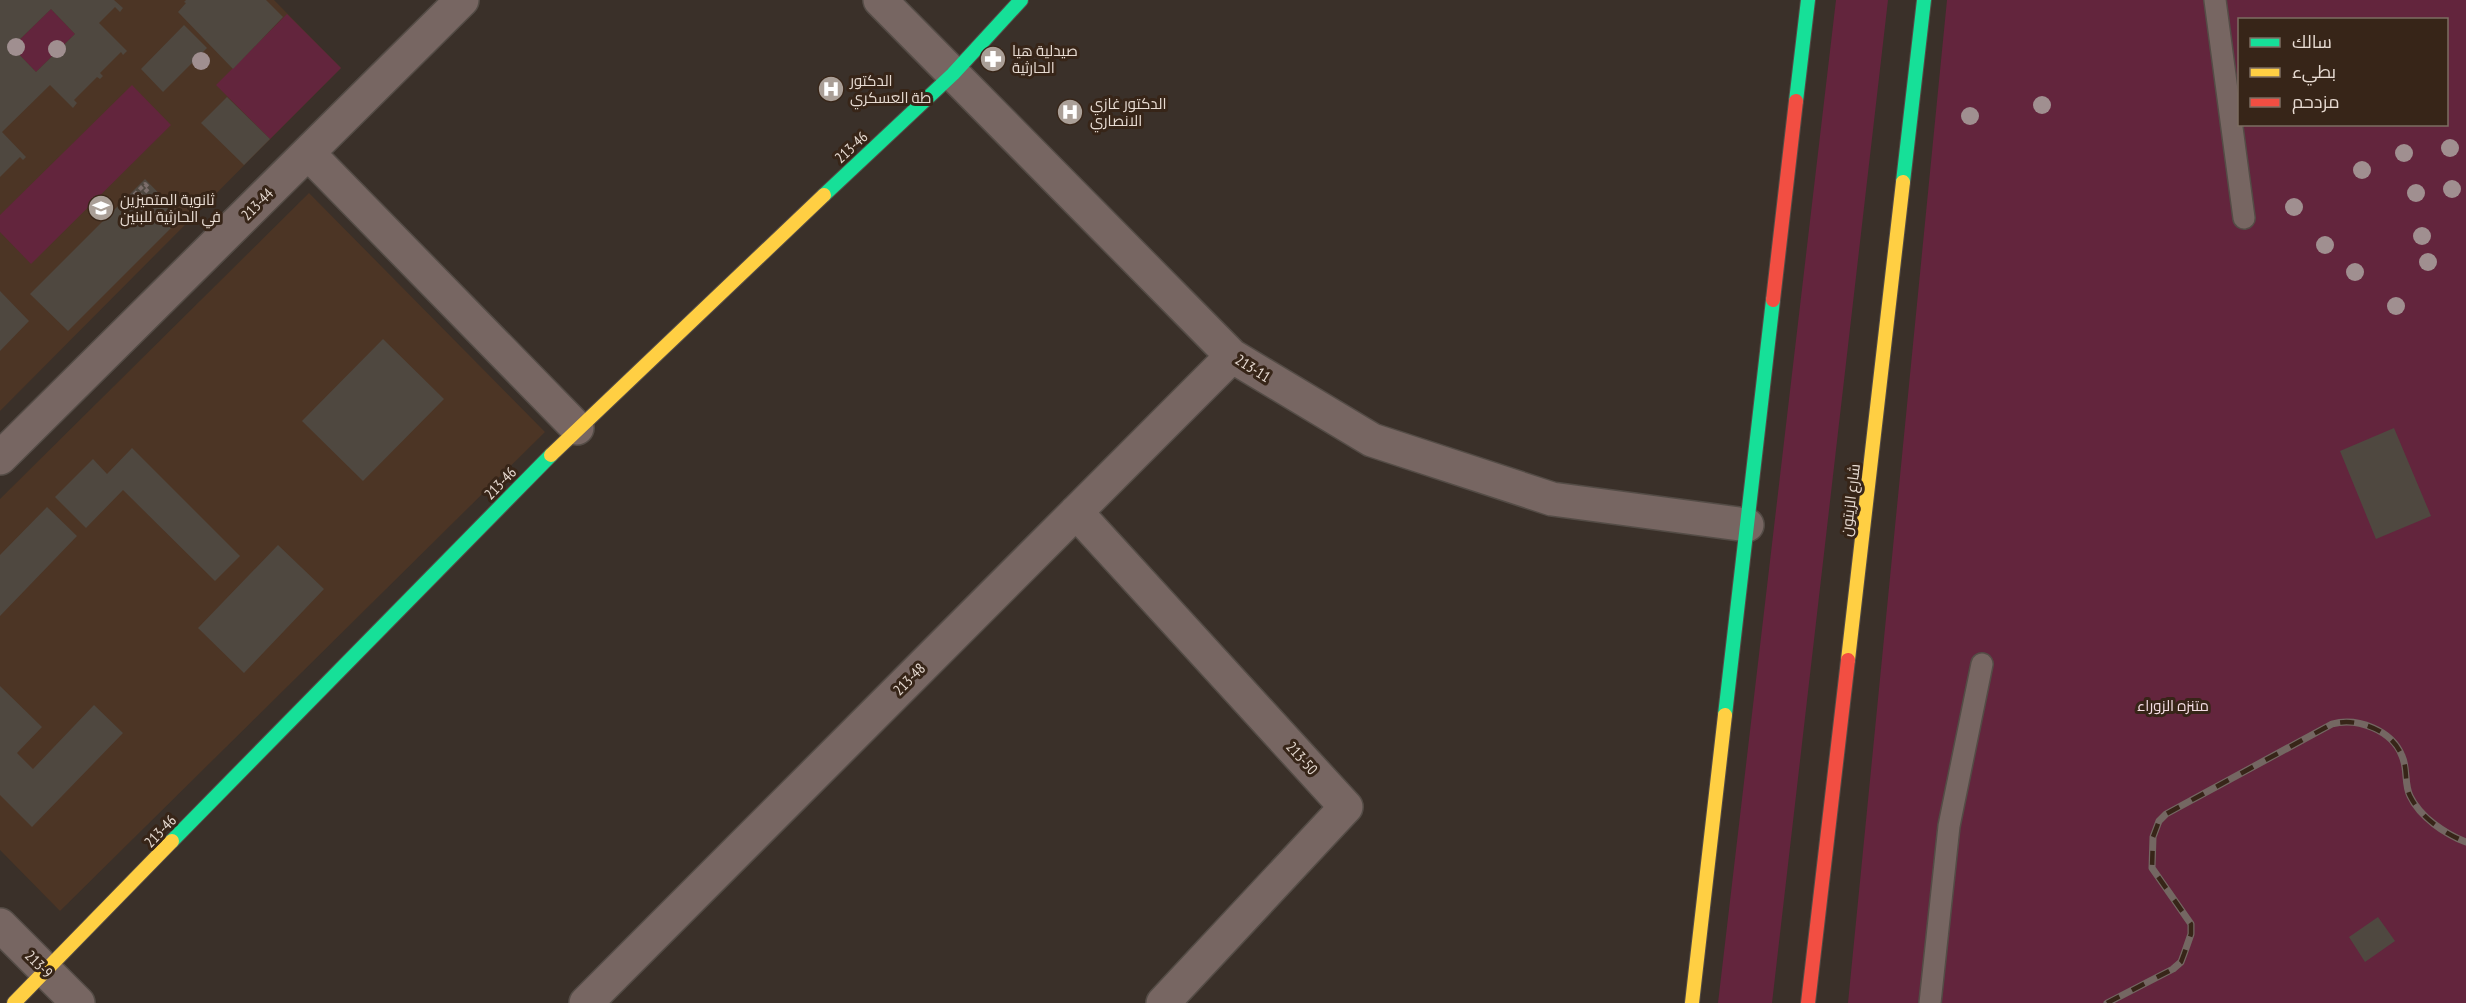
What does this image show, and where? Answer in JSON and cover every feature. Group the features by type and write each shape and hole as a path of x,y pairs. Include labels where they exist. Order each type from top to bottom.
{"main road":[{"name":"213-46","path":"14,1003 577,428 953,74 1021,0"},
{"path":"1692,1003 1808,0"},
{"name":"شارع الزيتون","path":"1808,1003 1924,0"}],"street":[{"name":"213-44","path":"0,458 462,0"},
{"name":"213-11","path":"880,0 1232,356 1372,440 1552,499 1747,525"},
{"path":"308,153 577,428"},
{"name":"213-48","path":"586,1003 1232,356"},
{"name":"213-50","path":"1076,512 1346,807 1163,1003"},
{"name":"213-9","path":"0,925 78,1003"}],"lane":[{"path":"2215,0 2244,218"},
{"path":"1930,1003 1949,826 1982,664"}],"path":[{"path":"134,195 145,184 149,188 138,199"}],"shaded area":[{"name":"ثانوية المتميزين في الحارثية للبنين","path":"0,0 274,0 341,68 0,411"},
{"path":"309,193 545,432 60,911 0,850 0,499"}],"green space":[{"path":"1836,0 1888,0 1772,1003 1718,1003"},
{"name":"متنزه الزوراء","path":"1947,0 2466,0 2466,1003 1848,1003"},
{"path":"51,9 75,34 36,72 12,47"},
{"path":"287,14 341,68 270,139 216,85"},
{"path":"132,85 171,125 31,264 0,232 0,215"}],"building":[{"path":"0,0 114,0 123,8 120,12 115,7 99,23 127,51 123,55 121,52 100,73 103,76 100,79 97,77 74,100 77,103 73,108 50,85 2,132 26,157 23,160 20,157 0,177","holes":["51,9 75,34 36,72 12,47"]},
{"path":"186,0 266,0 283,17 233,69 178,12"},
{"path":"184,25 207,48 163,92 141,69"},
{"path":"227,97 270,139 244,165 201,123"},
{"path":"145,179 182,217 68,331 30,294"},
{"path":"0,291 29,321 0,351"},
{"path":"383,339 444,399 363,481 302,421"},
{"path":"2394,428 2431,516 2376,539 2340,451"},
{"path":"132,448 240,556 215,581 123,490 86,528 55,497 93,459 107,474"},
{"path":"47,507 77,536 0,616 0,555"},
{"path":"278,545 324,589 244,673 198,628"},
{"path":"0,686 42,727 17,753 33,769 94,705 123,733 32,827 0,795"},
{"path":"2378,917 2395,941 2365,962 2349,937"}],"railway":[{"path":"2107,1003 2173,969 2181,962 2191,934 2191,924 2152,868 2153,837 2159,821 2166,814 2332,724 2342,722 2362,724 2390,739 2402,756 2408,791 2414,804 2434,824 2466,842"}],"traffic: fast":[{"path":"824,195 953,74 1021,0"},
{"path":"1796,101 1808,0"},
{"path":"1903,182 1924,0"},
{"path":"1725,715 1773,300"},
{"path":"172,841 551,455"}],"traffic: slow":[{"path":"1848,660 1903,182"},
{"path":"551,455 824,195"},
{"path":"1692,1003 1725,715"},
{"path":"14,1003 172,841"}],"traffic: jam":[{"path":"1773,300 1796,101"},
{"path":"1808,1003 1848,660"}],"place":[{"name":"صيدلية هيا الحارثية","path":"993,59"},
{"name":"الدكتور طة العسكري","path":"831,89"},
{"name":"الدكتور غازي الانصاري","path":"1070,112"},
{"name":"ثانوية المتميزين في الحارثية للبنين","path":"101,208"}]}
